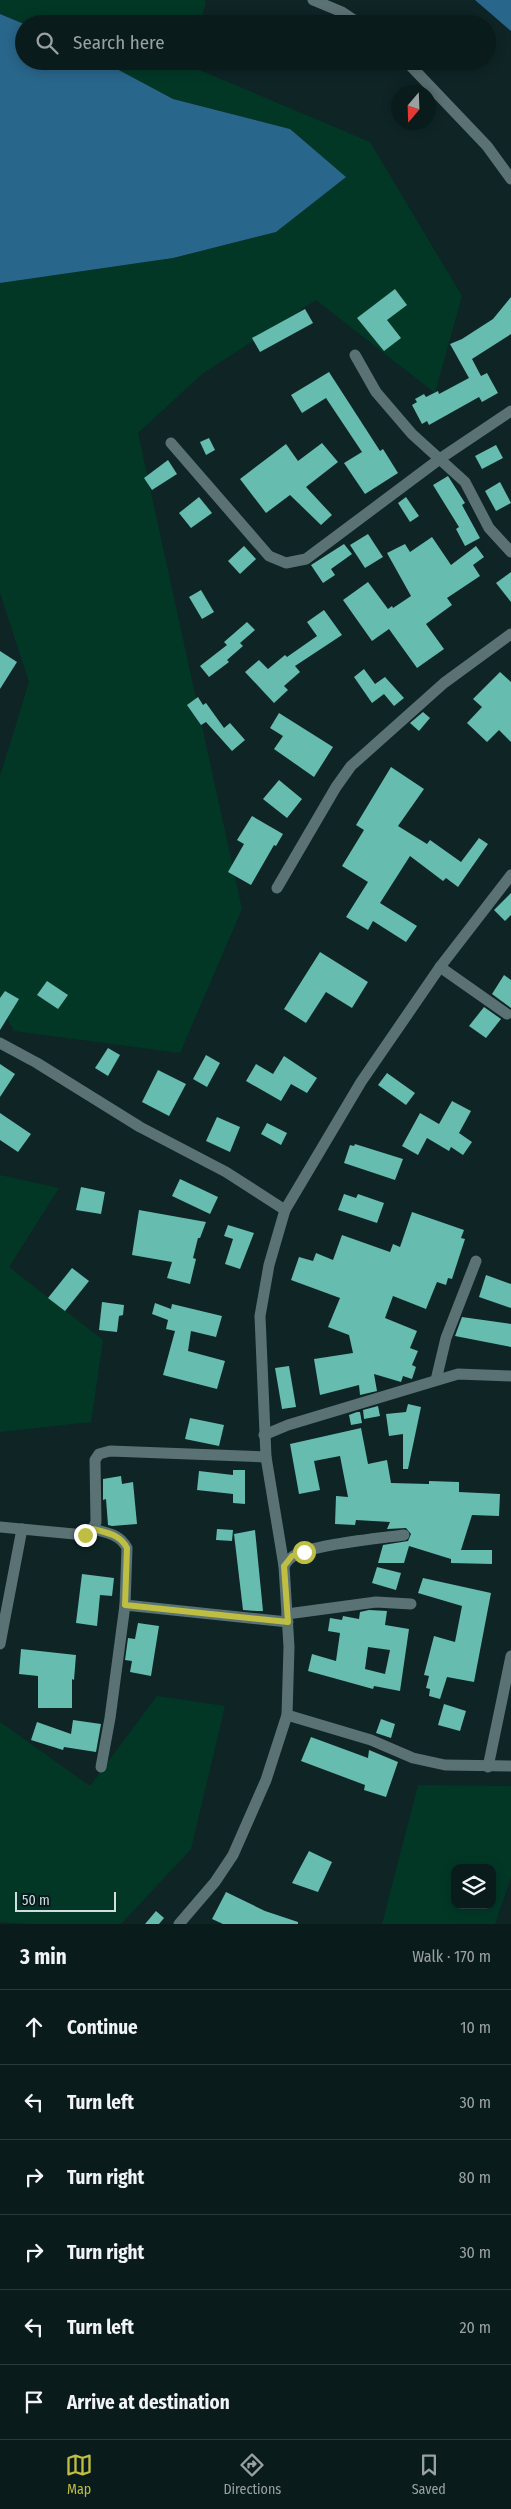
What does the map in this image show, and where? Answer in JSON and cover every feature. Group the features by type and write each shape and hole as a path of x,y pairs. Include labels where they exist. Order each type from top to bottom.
{"street":[{"path":"313,0 346,15"},
{"path":"415,70 487,146 511,179"},
{"path":"355,355 376,392 412,434 442,458 465,482 489,528 511,552"},
{"path":"171,443 269,556 286,563 306,559 442,458 511,411"},
{"path":"277,888 336,787 351,766 444,682 511,634"},
{"path":"179,1924 214,1882 233,1855 266,1780 287,1715 289,1648 284,1566 266,1457 260,1316 269,1265 285,1210 361,1082 440,967 511,875"},
{"path":"440,967 507,1014"},
{"path":"0,1043 38,1064 140,1127 226,1172 285,1210"},
{"path":"436,1380 446,1338 476,1262"},
{"path":"264,1435 288,1425 458,1374 511,1376"},
{"path":"0,1527 85,1535 93,1529 96,1522 94,1460 99,1454 110,1451 266,1457"},
{"path":"0,1644 22,1529"},
{"path":"93,1529 115,1535 123,1540 127,1548 125,1605 110,1718 101,1767"},
{"path":"284,1566 292,1556 304,1552 342,1544 404,1535"},
{"path":"125,1605 287,1618 376,1602 411,1604"},
{"path":"488,1767 511,1656"},
{"path":"287,1715 371,1740 413,1758 445,1765 511,1766"}],"green space":[{"path":"0,0 205,0 206,2 202,15 15,15 15,20 0,14"},
{"path":"119,70 199,70 370,142 462,296 435,393 316,300 202,374 138,433 242,909 180,1053 14,1031 0,1006 0,776 29,682 0,593 0,283 173,258 276,232 290,129 173,99"},
{"path":"0,1175 59,1188 9,1267 103,1340 91,1422 0,1432"},
{"path":"157,1696 225,1706 191,1849 121,1924 27,1924 0,1922 0,1722 90,1786"},
{"path":"418,1785 511,1786 511,1878 495,1924 382,1924"}],"water":[{"path":"475,0 511,0 511,31 496,18 496,15 492,15"},
{"path":"0,14 15,20 15,70 119,70 173,99 290,129 346,177 276,232 173,258 0,283"}],"building":[{"path":"395,289 407,305 387,320 401,338 384,351 357,318"},
{"path":"511,297 511,334 472,359 481,376 487,373 498,393 482,402 479,397 429,425 427,421 422,424 412,405 417,402 415,399 424,394 426,397 438,391 439,394 469,378 450,344 462,339 493,319"},
{"path":"305,309 313,323 260,352 252,338"},
{"path":"329,372 380,451 383,449 398,473 365,494 344,463 362,452 326,398 302,413 291,395"},
{"path":"209,438 215,450 206,455 200,442"},
{"path":"322,443 338,462 306,487 332,515 321,525 290,495 266,513 240,479 286,444 298,461"},
{"path":"496,445 503,458 482,469 475,456"},
{"path":"168,460 177,474 152,490 144,478"},
{"path":"448,476 465,503 462,505 480,538 465,546 456,529 459,527 433,485"},
{"path":"500,482 511,503 496,511 485,491"},
{"path":"199,497 212,513 191,528 179,513"},
{"path":"406,497 419,516 410,522 398,503"},
{"path":"368,534 383,557 365,568 350,545"},
{"path":"432,537 451,565 476,546 484,557 473,565 480,576 447,598 452,605 426,624 444,649 417,668 389,629 372,641 343,600 368,582 388,609 392,606 393,608 411,596 387,553 405,544 410,552"},
{"path":"344,544 352,554 331,569 335,575 323,583 311,565"},
{"path":"244,546 256,559 240,574 228,561"},
{"path":"511,572 511,602 496,583"},
{"path":"201,590 214,612 202,619 189,597"},
{"path":"324,610 342,635 295,666 300,672 284,686 288,690 274,703 245,672 259,660 268,669 285,655 287,657 317,636 307,622"},
{"path":"247,622 255,630 240,643 243,646 227,660 229,662 209,677 200,666 227,645 224,642"},
{"path":"0,651 17,662 0,689"},
{"path":"364,669 375,684 385,677 404,698 394,706 384,694 372,703 354,677"},
{"path":"500,672 511,682 511,742 499,730 487,742 467,723 482,707 473,699"},
{"path":"198,697 203,705 206,703 224,728 230,723 245,740 232,751 206,722 201,725 187,705"},
{"path":"423,712 430,718 419,731 410,723"},
{"path":"279,713 333,747 314,777 274,749 283,736 270,728"},
{"path":"391,767 424,789 398,826 427,844 430,840 461,862 479,838 488,844 458,887 446,878 443,881 410,856 380,903 417,926 406,942 373,921 368,930 346,917 368,882 342,866 364,830 356,825"},
{"path":"279,780 302,799 287,818 263,799"},
{"path":"252,816 283,834 276,846 274,845 251,885 228,872 244,844 237,840"},
{"path":"511,893 511,915 505,921 494,910"},
{"path":"320,952 368,982 352,1008 326,992 306,1023 284,1009"},
{"path":"504,975 511,980 511,1008 492,994"},
{"path":"47,981 68,995 58,1009 37,995"},
{"path":"5,991 19,999 0,1030 0,998"},
{"path":"484,1007 501,1019 486,1038 469,1026"},
{"path":"108,1048 120,1055 108,1076 95,1068"},
{"path":"206,1055 220,1063 207,1087 193,1079"},
{"path":"284,1056 317,1078 307,1093 291,1084 281,1101 246,1081 256,1064 273,1074"},
{"path":"0,1064 15,1074 0,1097"},
{"path":"158,1070 186,1084 169,1116 142,1102"},
{"path":"387,1073 415,1093 406,1105 378,1085"},
{"path":"452,1101 471,1111 459,1133 472,1142 463,1155 451,1147 449,1151 427,1138 418,1155 402,1146 420,1113 439,1124"},
{"path":"0,1113 31,1134 18,1152 0,1140"},
{"path":"217,1117 240,1127 230,1152 206,1141"},
{"path":"267,1123 287,1133 281,1145 261,1134"},
{"path":"355,1144 403,1159 395,1180 344,1163 350,1145 354,1146"},
{"path":"180,1179 218,1197 210,1214 172,1196"},
{"path":"81,1187 105,1192 101,1214 76,1210"},
{"path":"344,1194 356,1198 358,1194 384,1203 377,1223 338,1210"},
{"path":"139,1210 206,1222 200,1238 198,1238 193,1258 196,1259 190,1284 167,1278 172,1262 132,1255"},
{"path":"412,1212 464,1230 461,1238 465,1239 452,1279 448,1278 446,1285 437,1282 426,1309 393,1296 385,1318 417,1331 410,1348 418,1351 412,1365 416,1367 412,1379 403,1376 401,1382 374,1374 377,1391 360,1395 359,1385 320,1395 314,1359 353,1353 349,1335 328,1327 340,1298 291,1280 299,1257 313,1261 316,1253 333,1260 342,1235 390,1252 393,1244 400,1247"},
{"path":"228,1225 254,1233 240,1269 225,1264 233,1239 224,1236"},
{"path":"72,1268 89,1281 65,1311 48,1298"},
{"path":"486,1275 511,1284 511,1308 479,1297"},
{"path":"102,1302 124,1305 123,1315 119,1316 117,1332 99,1330"},
{"path":"155,1303 171,1309 172,1304 222,1316 216,1337 191,1331 188,1351 225,1361 217,1389 163,1375 175,1331 166,1329 168,1320 152,1314"},
{"path":"462,1317 511,1324 511,1347 455,1336"},
{"path":"289,1366 296,1407 282,1409 275,1368"},
{"path":"408,1404 421,1407 408,1469 403,1469 403,1434 389,1436 386,1414 406,1412"},
{"path":"378,1406 380,1416 364,1419 363,1410"},
{"path":"360,1412 362,1423 351,1425 349,1415"},
{"path":"190,1418 224,1425 219,1446 185,1439"},
{"path":"361,1428 368,1464 387,1460 391,1483 429,1484 429,1481 459,1482 459,1492 500,1494 499,1516 472,1515 461,1550 492,1550 492,1564 451,1563 451,1559 409,1546 404,1563 378,1563 383,1545 408,1541 411,1534 406,1528 387,1529 390,1522 356,1520 355,1525 335,1524 336,1496 348,1497 340,1456 314,1461 320,1490 299,1494 290,1444"},
{"path":"233,1470 245,1470 245,1504 233,1503 233,1494 197,1490 199,1471 233,1475"},
{"path":"121,1476 122,1484 133,1482 137,1524 112,1526 108,1525 106,1499 103,1500 103,1479"},
{"path":"217,1529 233,1530 232,1541 216,1540"},
{"path":"255,1530 263,1611 243,1610 234,1534"},
{"path":"377,1567 401,1573 396,1590 372,1583"},
{"path":"82,1574 114,1578 112,1596 100,1595 97,1626 76,1623"},
{"path":"423,1578 491,1593 474,1682 447,1677 440,1699 429,1696 430,1689 426,1688 429,1676 424,1675 434,1636 455,1642 462,1606 418,1593"},
{"path":"369,1610 387,1611 385,1625 409,1629 400,1691 374,1686 373,1689 308,1671 312,1654 336,1661 340,1633 328,1631 330,1618 342,1620 343,1616 359,1619 360,1612","holes":["368,1647 390,1650 385,1674 365,1669"]},
{"path":"138,1623 159,1626 151,1676 130,1672 132,1661 125,1660 128,1638 135,1639"},
{"path":"21,1649 76,1655 74,1680 72,1679 72,1708 38,1708 38,1676 19,1674"},
{"path":"444,1704 466,1711 460,1731 438,1725"},
{"path":"381,1719 395,1724 391,1738 376,1733"},
{"path":"73,1720 101,1724 96,1752 64,1747 63,1750 31,1740 37,1722 71,1734"},
{"path":"311,1737 368,1758 369,1750 398,1762 386,1797 364,1790 365,1785 301,1761"},
{"path":"309,1851 332,1862 318,1892 292,1883"},
{"path":"226,1892 265,1911 298,1922 298,1924 223,1924 212,1919"},
{"path":"156,1911 164,1918 159,1924 145,1924"}],"route":[{"path":"85,1535 93,1529 115,1535 123,1540 127,1548 125,1605 288,1622 284,1566 292,1556 304,1552"}]}
